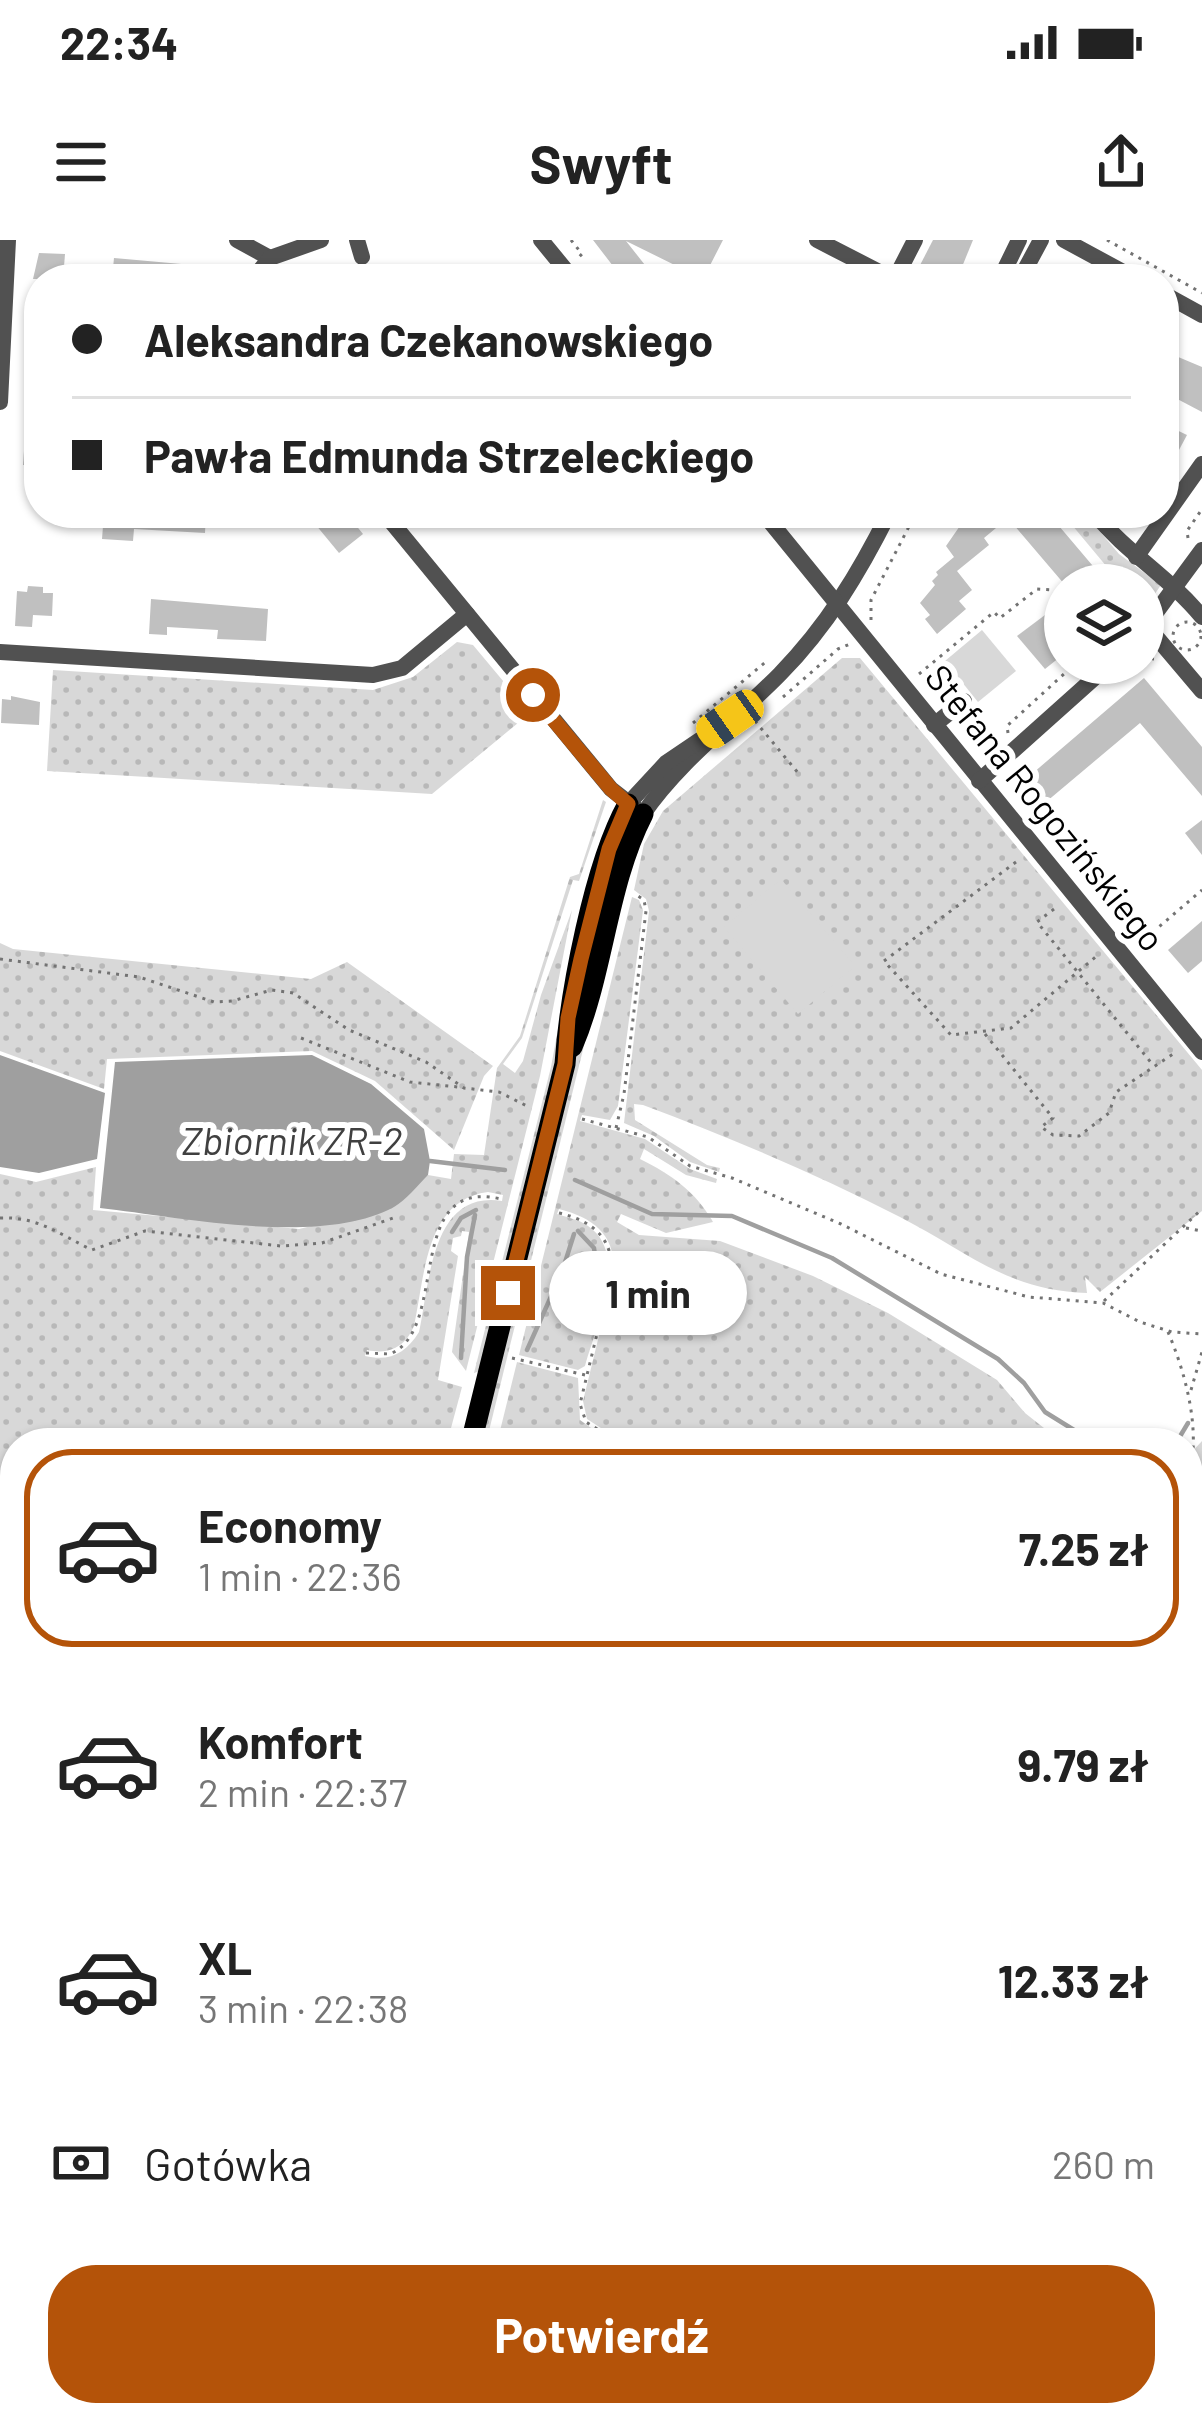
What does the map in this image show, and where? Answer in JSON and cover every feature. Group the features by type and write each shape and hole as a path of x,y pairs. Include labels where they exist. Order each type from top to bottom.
{"main road":[{"path":"475,1428 565,1064 583,1022 635,809"}],"street":[{"path":"0,402 8,240"},
{"path":"237,240 270,258"},
{"path":"265,264 321,240"},
{"path":"541,240 561,264"},
{"path":"817,240 864,264"},
{"path":"1064,240 1108,264"},
{"path":"1179,496 1202,464"},
{"path":"396,528 611,789 635,809 778,675 838,606 881,528"},
{"name":"Stefana Rogozińskiego","path":"775,528 1202,1052"},
{"path":"1106,528 1123,548 1176,587 1202,616"},
{"path":"1136,557 1157,528"},
{"path":"1164,603 1202,550"},
{"path":"0,652 373,675 402,668 467,614"},
{"path":"1164,649 1202,691"},
{"path":"979,781 1088,684"},
{"path":"934,725 964,701"}],"path":[{"path":"1107,240 1141,264"},
{"path":"871,629 872,599 908,528"},
{"path":"994,612 1000,619 1037,589 1044,589"},
{"path":"1178,625 1197,626 1201,635 1195,648 1185,651 1176,646 1173,633 1178,625"},
{"path":"1195,648 1202,657"},
{"path":"680,734 780,649"},
{"path":"755,721 800,774"},
{"path":"1016,862 884,961 951,1035 1011,1028 1105,949"},
{"path":"1139,944 1202,890"},
{"path":"616,1128 646,911 641,898 627,892"},
{"path":"1054,908 1037,922 1154,1066"},
{"path":"0,959 139,977 214,1002 272,990 293,993 349,1030 426,1062 462,1087"},
{"path":"985,1033 1053,1118 1041,1127 1065,1138 1079,1136 1109,1113 1116,1093 1173,1054"},
{"path":"301,1038 410,1082 499,1092 527,1106"},
{"path":"582,1119 648,1137 686,1164 841,1224 941,1274 1030,1297 1103,1303 1139,1322 1202,1334"},
{"path":"366,1353 390,1354 413,1336 436,1235 446,1216 472,1198 501,1198"},
{"path":"1103,1303 1202,1209"},
{"path":"559,1213 593,1226 605,1239 611,1257 611,1276 580,1412 594,1428"},
{"path":"0,1218 53,1227 92,1250 145,1231 281,1246 322,1243 396,1217"},
{"path":"1183,1228 1202,1231"},
{"path":"1167,1330 1200,1423"},
{"path":"1190,1394 1202,1352"},
{"path":"512,1358 586,1376"}],"shaded area":[{"path":"1074,528 1097,528 1133,564 1104,564"},
{"path":"982,630 1016,671 978,702 945,661"},
{"path":"457,642 473,645 530,713 432,794 47,771 53,670 373,690 413,677"},
{"path":"842,658 860,658 1202,1070 1202,1211 1100,1292 1085,1277 1087,1293 1010,1277 837,1186 643,1105 634,1104 635,1120 707,1165 720,1168 719,1172 690,1162 654,1136 624,1123 649,911 646,899 634,890 644,844 663,811"},
{"path":"603,800 606,802 579,881 573,880 522,1038 503,1064 515,1073 523,1061 572,910 540,1076 466,1371 452,1352 469,1232 453,1238 451,1251 458,1256 438,1380 462,1387 451,1428 0,1428 0,1174 36,1182 96,1167 93,1210 299,1229 394,1206 428,1175 451,1179 454,1154 484,1155 497,1068 520,1036 570,877 579,874","holes":["488,1192 503,1195 502,1201 479,1201 447,1224 431,1266 419,1332 390,1357 365,1356 367,1350 396,1348 410,1333 432,1243 451,1209"]},
{"path":"781,879 855,966 798,1014 724,927"},
{"path":"632,897 643,910 618,1106 610,1120 582,1115 580,1121 645,1139 690,1169 717,1179 716,1183 686,1175 644,1149 640,1159 682,1185 713,1222 666,1233 621,1214 617,1222 639,1235 720,1241 813,1276 888,1313 997,1380 1044,1428 601,1428 587,1419 583,1401 614,1260 600,1230 559,1209 557,1214 580,1221 602,1242 608,1276 601,1314 585,1366 578,1370 519,1355"},
{"path":"0,943 13,949 311,979 347,962 493,1066 484,1076 454,1150 375,1081 312,1051 107,1059 104,1089 0,1051"},
{"path":"567,980 556,1065 480,1371 474,1373 551,1067"},
{"path":"595,1001 490,1428 485,1428 576,1058"},
{"path":"517,1362 578,1378 580,1420 591,1428 501,1428"}],"water":[{"name":"Zbiornik ZR-2","path":"0,1055 105,1093 97,1159 39,1173 0,1167"},
{"name":"Zbiornik ZR-2","path":"312,1055 371,1084 424,1129 428,1175 394,1207 363,1219 290,1227 100,1208 115,1062"}],"building":[{"path":"593,240 723,240 711,264 673,264 626,241 644,264 611,264"},
{"path":"933,240 973,240 963,264 921,264"},
{"path":"39,253 65,254 64,264 36,264"},
{"path":"114,258 181,264 113,264"},
{"path":"1179,357 1202,367 1202,412 1179,400"},
{"path":"103,528 205,528 205,533 134,529 133,541 102,539"},
{"path":"318,528 358,528 363,534 339,553"},
{"path":"958,528 996,528 984,538 989,545 957,571 972,590 959,601 966,609 937,634 920,603 935,585 936,572 954,557 946,546"},
{"path":"1017,528 1061,528 1091,564 1047,564"},
{"path":"28,586 53,593 52,616 33,615 32,627 15,626 17,591 27,592"},
{"path":"151,599 268,609 266,641 217,639 218,630 167,627 167,635 149,634"},
{"path":"1044,616 1044,668 1017,636"},
{"path":"1137,684 1149,684 1202,747 1202,796 1140,723 1046,802 1026,779"},
{"path":"11,696 40,702 39,725 1,723 2,699 11,700"},
{"path":"1202,820 1202,855 1185,833"},
{"path":"1202,921 1202,961 1188,973 1168,950"}],"waterway":[{"path":"430,1161 505,1170"},
{"path":"575,1180 652,1214 732,1216 832,1258 998,1359 1045,1412 1071,1428"},
{"path":"452,1232 461,1218 476,1210"},
{"path":"461,1358 467,1257 475,1215"},
{"path":"578,1231 594,1248 597,1270"},
{"path":"527,1350 574,1234"},
{"path":"1185,1428 1188,1423"}],"route":[{"path":"508,1293 565,1064 568,1018 581,959 609,849 628,804 533,695"}]}
